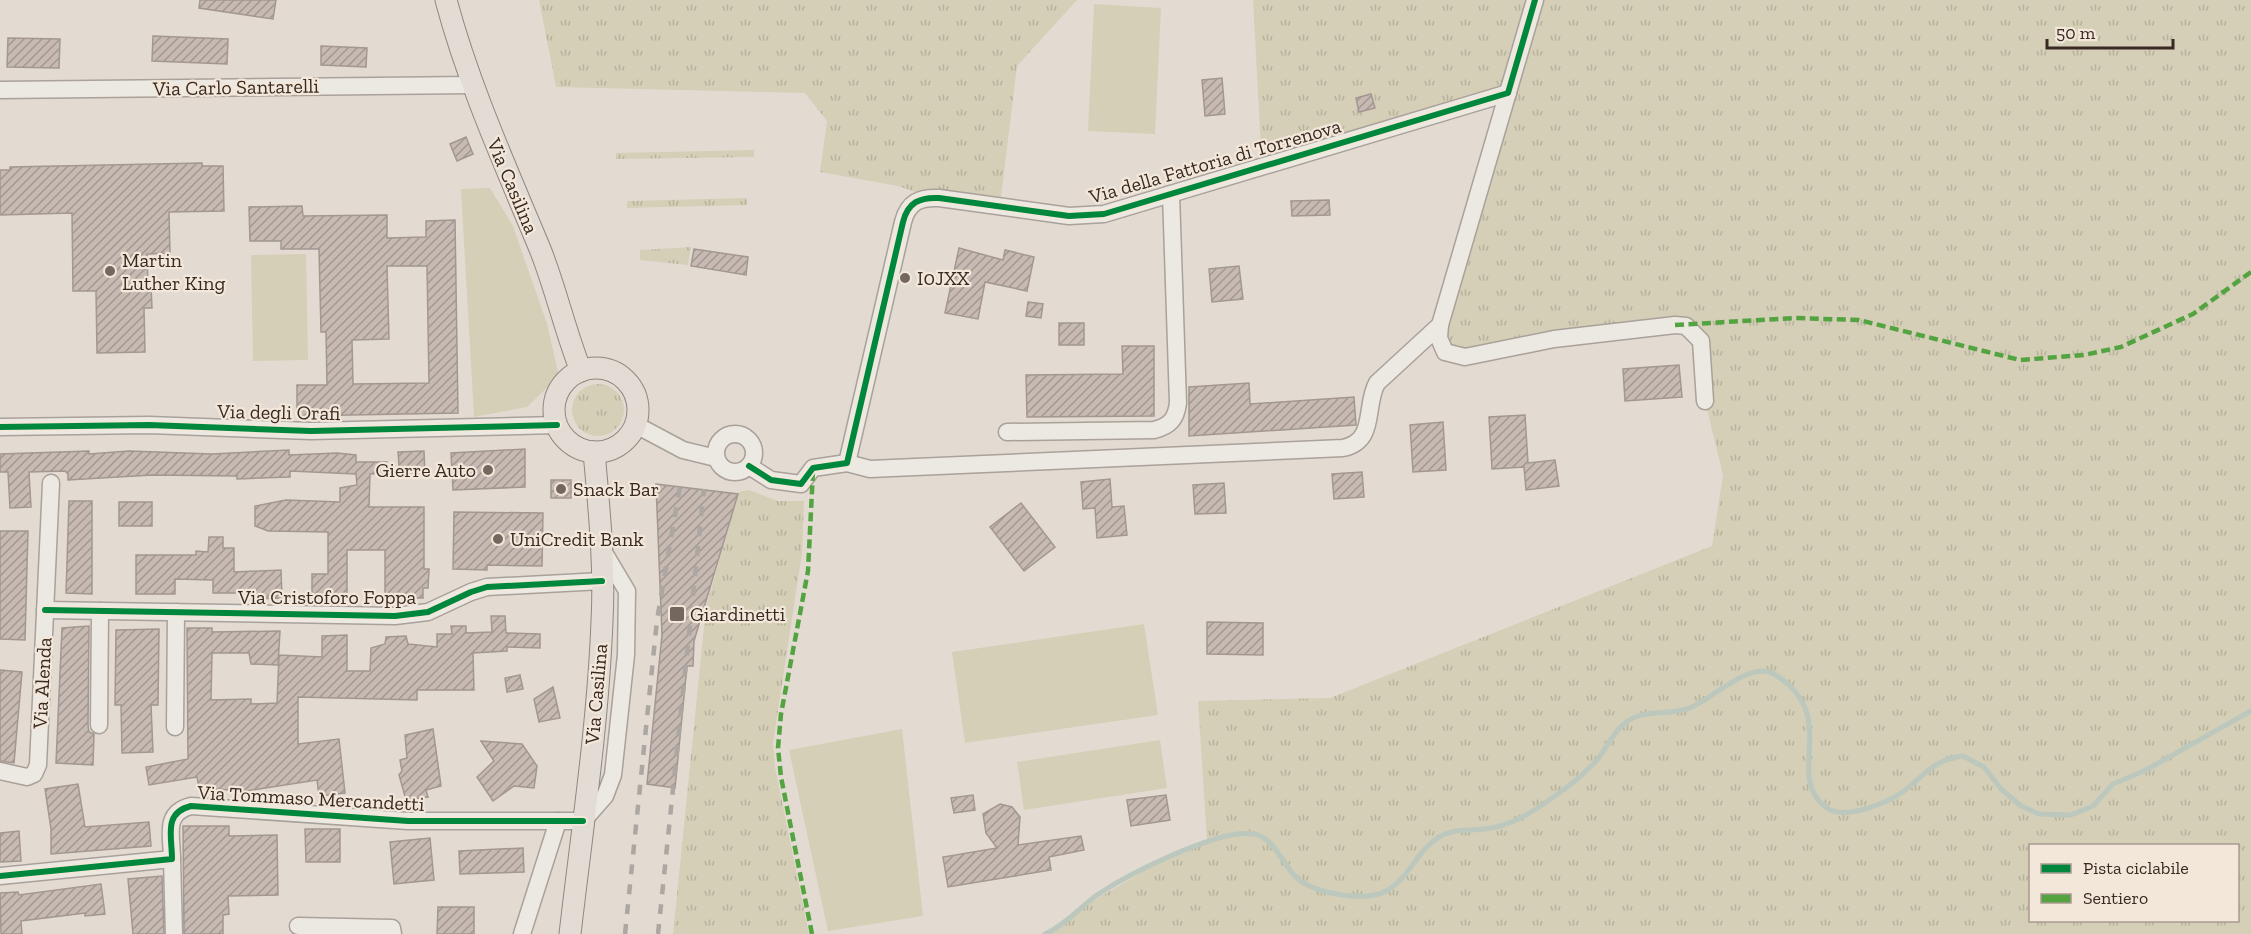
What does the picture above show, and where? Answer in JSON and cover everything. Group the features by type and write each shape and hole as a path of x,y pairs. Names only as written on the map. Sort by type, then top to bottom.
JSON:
{"main road":[{"name":"Via Casilina","path":"446,0 472,85 540,250 565,332 581,371"},
{"path":"603,369 615,373 628,383 638,406 636,425 618,446 594,452 571,444 557,425 554,412 558,392 566,381 581,371 603,369"},
{"name":"Via Casilina","path":"570,934 600,664 602,581 594,452"}],"street":[{"path":"1535,0 1440,325 1439,338 1445,352 1465,357 1584,334 1686,326 1701,341 1706,401"},
{"name":"Via Carlo Santarelli","path":"0,90 472,85"},
{"name":"Via della Fattoria di Torrenova","path":"848,463 903,222 906,211 914,202 939,198 1069,216 1104,214 1508,93"},
{"path":"1008,432 1154,430 1170,424 1175,418 1178,403 1171,194"},
{"path":"749,466 771,480 801,484 813,468 848,463 870,469 1349,447 1356,443 1367,430 1372,394 1383,376 1440,325"},
{"name":"Via degli Orafi","path":"0,427 148,426 310,431 557,425"},
{"path":"636,425 683,450 716,458 728,471 739,472 749,466 754,455 752,445 745,437 736,434 720,440 716,448 716,458"},
{"name":"Via Alenda","path":"0,771 27,777 37,770 51,483"},
{"path":"522,934 558,821 583,821 605,796 614,776 626,655 627,591 601,548"},
{"name":"Via Cristoforo Foppa","path":"45,610 417,615 436,610 471,592 487,587 602,581"},
{"path":"99,725 100,611"},
{"path":"175,727 176,612"},
{"name":"Via Tommaso Mercandetti","path":"172,859 172,819 179,809 191,806 408,821 558,821"},
{"path":"0,876 172,859 174,934"},
{"path":"298,926 383,927 392,928 393,934"}],"green space":[{"path":"539,0 1077,0 1017,66 1000,206 933,198 898,186 820,172 827,121 805,93 556,87"},
{"path":"1253,0 2251,0 2251,934 1044,934 1077,910 1151,867 1207,841 1198,701 1330,698 1712,546 1723,475 1705,401 1703,356 1686,326 1445,352 1445,308 1507,94 1262,167"},
{"path":"1094,4 1161,8 1155,134 1088,131"},
{"path":"754,150 754,157 616,159 616,153"},
{"path":"490,188 513,226 547,324 559,376 527,407 474,417 461,189"},
{"path":"747,198 747,205 627,208 627,201"},
{"path":"691,247 688,265 640,260 640,250"},
{"path":"306,254 308,360 253,361 251,255"},
{"path":"598,384 608,386 616,392 622,400 624,410 622,420 616,428 608,434 598,436 588,434 580,428 574,420 572,410 574,400 580,392 588,386"},
{"path":"749,490 778,501 804,501 802,553 773,743 775,767 809,934 673,934 706,607 739,492"},
{"path":"1144,624 1158,715 965,743 952,652"},
{"path":"902,729 923,916 828,931 789,750"},
{"path":"1160,740 1167,788 1024,810 1017,762"}],"building":[{"path":"200,0 276,0 273,19 199,8"},
{"path":"153,36 228,39 227,64 152,61"},
{"path":"8,38 60,39 59,68 7,67"},
{"path":"321,46 367,48 366,67 321,65"},
{"path":"1222,78 1225,114 1205,116 1202,80"},
{"path":"1371,94 1375,108 1359,112 1356,98"},
{"path":"466,137 473,154 457,161 450,144"},
{"name":"Martin Luther King","path":"202,163 202,166 223,166 224,211 169,212 170,253 147,254 148,287 151,287 152,308 144,308 145,352 97,353 96,291 73,291 72,213 0,215 0,170 10,170 10,167"},
{"path":"1329,200 1330,215 1292,216 1291,201"},
{"path":"302,206 303,216 387,215 387,238 426,237 426,221 455,220 458,413 297,416 297,385 327,385 326,332 321,332 319,249 281,249 281,241 250,241 249,207","holes":["387,266 427,266 429,383 353,384 352,340 389,339"]},
{"path":"959,248 1003,260 1005,250 1034,257 1027,291 985,282 978,319 945,313"},
{"path":"694,249 748,257 746,275 691,266"},
{"path":"1239,266 1243,299 1212,302 1209,269"},
{"path":"1028,302 1043,304 1041,318 1026,316"},
{"path":"1059,323 1084,323 1084,345 1059,345"},
{"path":"1122,346 1154,346 1154,416 1027,417 1026,375 1123,374"},
{"path":"1679,365 1682,397 1625,401 1623,369"},
{"path":"1249,383 1250,404 1354,397 1356,425 1189,436 1189,387"},
{"path":"1525,415 1528,463 1555,460 1559,486 1526,490 1524,467 1492,469 1489,417"},
{"path":"1443,422 1446,470 1413,472 1410,425"},
{"name":"Gierre Auto","path":"525,449 525,487 453,490 451,453"},
{"path":"289,450 289,455 337,453 356,455 356,462 387,462 387,473 370,474 369,507 424,507 424,569 429,569 428,588 423,588 423,598 385,598 385,550 347,550 347,598 312,598 312,574 328,574 328,532 268,531 255,526 255,506 286,500 340,502 340,488 357,485 356,474 290,471 290,477 237,479 237,476 152,475 68,480 68,474 65,471 29,472 31,507 10,508 8,472 0,472 0,454 89,451 89,454 129,451 212,454"},
{"path":"424,451 425,475 400,477 398,452"},
{"path":"1362,472 1364,497 1334,499 1332,474"},
{"path":"1110,479 1112,507 1124,506 1127,535 1097,538 1095,508 1083,509 1081,482"},
{"name":"Snack Bar","path":"551,480 571,480 571,498 551,498"},
{"path":"1224,483 1226,513 1195,514 1193,485"},
{"name":"Giardinetti","path":"656,484 738,494 694,641 693,666 687,666 675,788 647,784 662,635"},
{"path":"69,501 92,501 92,594 66,593"},
{"path":"119,502 152,502 152,526 119,526"},
{"path":"1021,503 1055,547 1024,571 990,527"},
{"name":"UniCredit Bank","path":"454,512 543,513 542,566 487,565 487,570 453,569"},
{"path":"0,531 28,531 25,640 0,639"},
{"path":"209,537 223,537 223,548 234,548 234,572 281,570 282,598 255,599 254,593 213,593 213,580 175,579 175,594 136,594 136,555 196,555 196,551 208,552"},
{"path":"491,616 505,616 506,633 540,634 540,648 507,647 507,651 473,653 474,690 417,690 417,700 298,697 298,744 339,739 345,793 319,796 317,780 246,791 199,788 197,777 149,785 146,767 188,759 187,628 212,628 212,632 280,631 278,665 251,664 249,653 212,653 211,700 251,699 251,704 277,703 279,655 322,657 322,636 347,635 347,671 370,671 371,648 385,644 386,637 406,636 408,644 437,647 437,634 452,634 451,626 466,626 466,633 492,632"},
{"path":"1207,622 1263,623 1263,655 1207,654"},
{"path":"89,626 88,725 89,732 94,734 93,765 56,763 62,628"},
{"path":"159,629 158,705 151,705 153,752 122,753 121,705 115,705 116,630"},
{"path":"0,670 22,672 14,763 0,761"},
{"path":"520,675 523,689 507,692 505,678"},
{"path":"553,687 560,718 539,722 534,699"},
{"path":"433,729 441,786 426,790 428,797 406,800 399,775 402,771 400,760 407,758 405,735"},
{"path":"481,741 522,744 537,766 534,788 514,786 493,801 477,777 494,761"},
{"path":"78,784 85,827 149,822 151,846 51,854 51,829 45,789"},
{"path":"973,795 975,810 954,813 951,798"},
{"path":"1166,795 1170,820 1131,826 1127,800"},
{"path":"1000,804 1012,807 1020,817 1018,845 1081,836 1084,850 1049,857 1051,870 948,887 943,857 997,848 986,833 983,814"},
{"path":"183,826 229,826 229,836 277,835 278,895 228,896 229,914 223,915 223,934 184,934"},
{"path":"305,829 340,829 340,862 306,862"},
{"path":"19,831 21,861 0,862 0,833"},
{"path":"430,838 434,880 394,884 390,842"},
{"path":"523,848 524,872 460,874 459,851"},
{"path":"162,876 164,934 133,934 128,879"},
{"path":"101,884 105,914 85,916 85,913 21,921 22,934 1,934 0,893 18,892 19,895"},
{"path":"438,907 474,907 474,934 437,934"}],"waterway":[{"path":"1045,934 1097,895 1129,876 1195,846 1237,834 1253,834 1267,840 1292,873 1305,884 1340,895 1366,896 1386,891 1401,879 1425,849 1439,837 1456,831 1485,829 1507,824 1528,814 1555,796 1590,768 1617,731 1633,718 1684,710 1700,703 1737,679 1756,672 1765,671 1778,677 1790,686 1802,702 1808,718 1810,782 1815,796 1827,808 1845,812 1867,808 1888,800 1904,791 1936,765 1963,756 1984,767 2001,789 2021,806 2039,814 2071,815 2093,806 2113,784 2146,770 2251,711"}],"railway":[{"path":"625,934 657,620 680,486"},
{"path":"658,934 704,489"}],"marked path":[{"path":"1675,325 1795,318 1859,320 2020,360 2084,355 2121,347 2193,314 2251,272"},
{"path":"812,934 781,777 778,748 781,714 808,571 813,471"}],"cycle path":[{"path":"749,466 771,480 801,484 813,468 847,463 903,222 908,210 916,202 939,198 1069,216 1104,214 1508,93 1535,0"},
{"path":"0,427 149,425 311,431 557,425"},
{"path":"45,610 395,616 428,612 487,587 602,581"},
{"path":"0,876 172,859 171,826 173,820 182,809 191,806 408,821 583,821"}],"place":[{"name":"Martin Luther King","path":"110,271"},
{"name":"I0JXX","path":"905,278"},
{"name":"Gierre Auto","path":"488,470"},
{"name":"Snack Bar","path":"561,489"},
{"name":"UniCredit Bank","path":"498,539"},
{"name":"Giardinetti","path":"677,614"}]}
